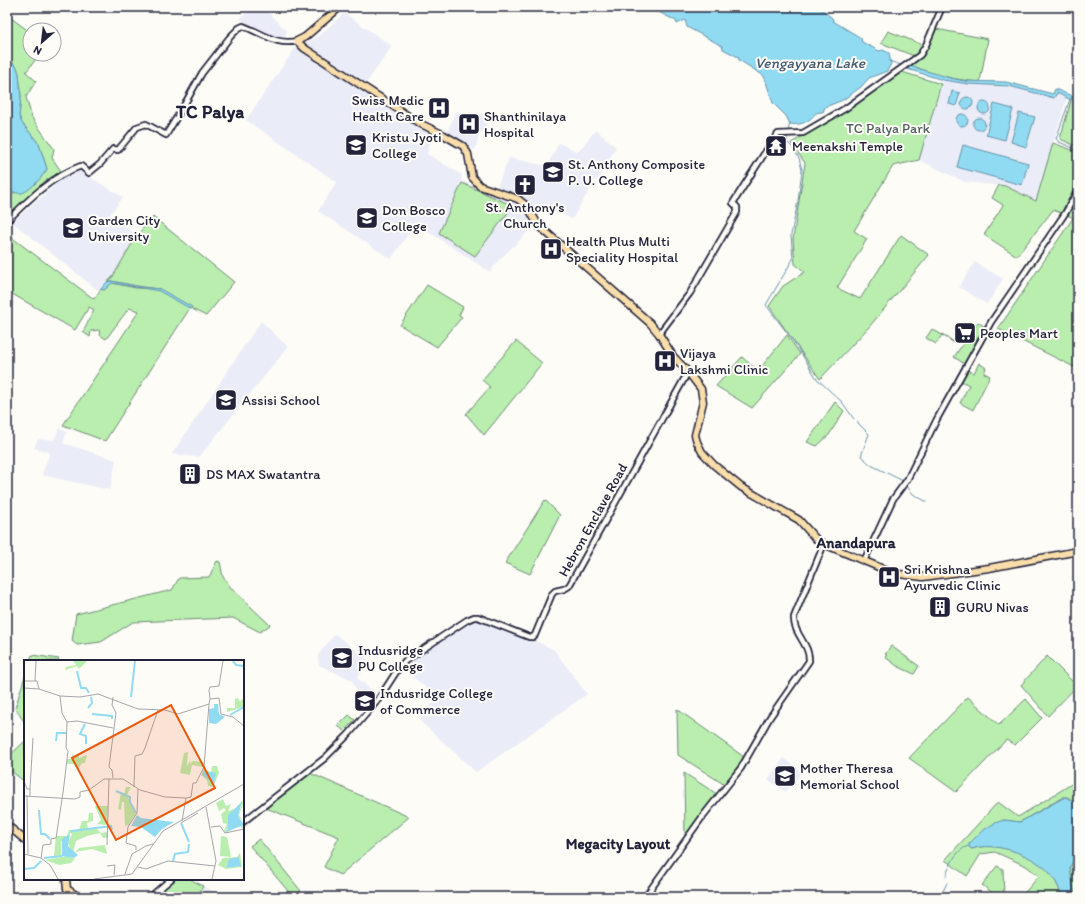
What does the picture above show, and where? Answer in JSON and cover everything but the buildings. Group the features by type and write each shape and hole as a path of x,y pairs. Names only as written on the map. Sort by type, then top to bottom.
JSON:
{"main road":[{"path":"340,7 305,37 297,41 304,48 419,123 463,146 468,154 472,177 480,186 518,199 528,207 538,224 642,316 658,334 673,356 699,385 702,393 702,407 695,433 696,442 702,452 713,464 747,490 799,520 816,539 824,544 899,574 923,577 1078,551"},
{"path":"7,825 24,839"},
{"path":"66,880 67,889 79,897"}],"street":[{"path":"658,334 690,293 737,212 737,207 734,203 778,134 803,133 846,108 920,55 942,7"},
{"path":"7,221 44,187 68,170 81,166 89,173 100,164 113,149 118,150 136,127 146,124 166,135 202,73 230,37 239,28 243,26 270,39 282,42 290,43 297,41"},
{"path":"864,561 894,499 907,480 937,419 988,327 1066,212 1078,190"},
{"name":"Hebron Enclave Road","path":"244,821 325,758 349,734 378,700 398,669 406,661 469,619 478,617 529,637 533,637 535,635 552,594 555,590 564,589 569,586 688,372"},
{"path":"645,897 703,816 741,768 770,717 809,661 808,651 795,630 794,617 824,544"},
{"path":"150,897 170,880"}],"shaded area":[{"path":"252,7 263,7 287,31 283,41 253,28 240,19"},
{"path":"344,13 392,46 365,85 303,44 319,36"},
{"name":"Kristu Jyoti College","path":"296,47 394,113 432,135 427,154 462,175 461,181 514,202 522,208 533,227 500,259 490,272 415,224 391,259 318,211 337,182 246,120"},
{"path":"943,80 968,84 1009,86 1054,98 1057,92 1067,97 1036,201 1005,186 965,182 919,160"},
{"name":"Shanthinilaya Hospital","path":"456,111 469,115 471,112 490,116 484,133 480,132 475,150 447,133"},
{"name":"St. Anthony Composite P. U. College","path":"596,130 616,147 598,180 596,179 572,219 540,205 537,211 521,196 497,187 509,158 547,166 559,143 578,152"},
{"name":"Garden City University","path":"78,170 123,197 109,216 137,235 112,278 99,291 12,222 62,179"},
{"path":"975,262 1003,279 987,304 959,287"},
{"name":"Assisi School","path":"261,321 288,347 199,457 172,454"},
{"path":"59,429 67,432 63,443 116,460 110,490 42,475 50,452 34,448 38,439 54,440"},
{"path":"475,618 536,641 554,650 587,694 476,772 420,721 437,697 401,667"},
{"name":"Indusridge PU College","path":"335,634 371,662 357,678 376,694 364,708 352,680 319,665 318,655"},
{"name":"Mother Theresa Memorial School","path":"784,758 802,772 785,792 768,779"},
{"path":"203,886 225,897 197,897"}],"green space":[{"path":"7,15 22,26 22,62 34,62 26,72 36,81 26,97 32,118 54,149 52,158 61,171 10,213 7,211 7,189 14,193 28,187 37,181 47,169 39,144 22,123 19,116 21,97 19,74 17,67 7,57"},
{"path":"936,29 988,39 980,82 962,80 928,72 911,65 924,56"},
{"path":"888,31 923,45 918,54 914,56 881,43"},
{"name":"TC Palya Park","path":"902,72 941,84 919,160 893,166 854,231 867,239 837,288 860,299 901,235 929,255 869,327 820,379 769,306 783,286 805,272 795,264 793,239 805,163 791,143 846,111"},
{"path":"1072,97 1078,99 1078,147 1060,139"},
{"path":"1053,143 1078,152 1078,181 1061,213 1053,210 1017,256 984,235 1003,205 992,198 999,185 1005,186 1036,201"},
{"path":"462,183 513,206 475,256 439,233"},
{"path":"1078,198 1078,369 998,329 1073,218 1068,215"},
{"path":"153,217 234,282 206,316 190,308 105,441 63,425 139,311 129,308 106,339 100,335 99,330 91,331 90,337 83,332 94,310 89,307 75,330 7,291 7,234 94,299 101,289 104,290 112,283 136,288 160,289 111,281 107,282 112,278 137,235"},
{"path":"427,285 463,307 459,315 462,317 437,347 400,325"},
{"path":"978,322 985,327 966,365 954,357"},
{"path":"932,329 942,335 936,344 926,338"},
{"path":"787,335 800,354 752,408 716,386 742,357 758,371"},
{"path":"516,341 542,363 484,435 466,414 490,387 482,380"},
{"path":"979,363 986,368 984,373 990,376 973,410 960,403 969,385 961,381 968,370 974,373"},
{"path":"835,402 844,411 829,435 817,446 807,442"},
{"path":"545,500 560,515 530,574 505,563"},
{"path":"217,561 220,562 223,577 230,587 270,625 260,632 233,618 133,622 101,642 77,645 72,641 76,614 172,590 179,578 209,577"},
{"path":"891,646 919,666 914,674 897,666 885,657 887,655 885,654"},
{"path":"32,655 59,659 58,660 30,660"},
{"path":"1047,656 1077,686 1048,716 1021,685"},
{"path":"24,679 24,722 15,708"},
{"path":"968,697 999,725 1026,699 1042,718 1015,745 1006,740 956,792 909,758"},
{"path":"677,709 744,757 725,785 678,755"},
{"path":"349,715 355,720 344,731 338,726"},
{"path":"24,742 24,781 7,768 7,758"},
{"path":"310,773 409,817 340,875 324,867 339,837 266,808"},
{"path":"684,773 717,794 685,838"},
{"path":"1078,780 1078,804 1068,797 1063,797 1020,822 1004,820 982,831 969,847 972,849 981,847 1001,848 1011,850 1031,858 1050,873 1056,882 1062,897 1021,897 1039,876 1026,866 995,852 981,854 967,876 945,860 998,802 1018,817"},
{"path":"259,839 301,891 293,897 250,846"},
{"path":"1078,844 1078,897 1075,897 1070,869"},
{"path":"997,866 1003,869 1004,897 998,897 982,885"},
{"path":"175,880 192,880 203,886 197,897 156,897"}],"water":[{"name":"Vengayyana Lake","path":"649,7 819,7 832,18 833,21 861,38 862,42 879,51 883,50 889,53 891,64 887,71 869,78 861,87 843,100 825,107 823,112 816,113 809,120 802,123 790,124 786,116 773,103 764,76 739,60 738,57 723,49 722,46 687,27 685,20 677,24 676,21"},
{"path":"7,57 17,67 19,74 21,97 19,116 22,123 39,144 47,169 32,186 22,193 16,193 7,189"},
{"path":"911,65 950,78 965,81 1006,82 1053,94 1055,89 1072,96 1071,100 1057,93 1054,98 1009,86 968,84 943,80 907,69"},
{"path":"952,91 960,93 956,106 949,104"},
{"path":"965,97 969,97 973,103 969,109 965,109 961,105 961,101"},
{"path":"982,102 986,102 990,108 986,114 982,114 978,110 978,106"},
{"path":"994,104 1013,109 1005,140 986,135"},
{"path":"1019,113 1035,117 1026,147 1011,142"},
{"path":"960,114 964,114 968,120 964,126 960,126 956,122 956,118"},
{"path":"977,118 981,118 985,124 981,130 977,130 973,126 973,122"},
{"path":"963,145 1028,163 1022,185 957,167"},
{"path":"111,281 160,289 192,307 191,309 159,291 112,283 104,290 101,289 107,282"},
{"path":"1065,797 1078,804 1078,844 1070,869 1075,897 1062,897 1056,882 1047,870 1040,864 1022,854 1001,848 981,847 972,849 969,847 969,844 982,831 995,823 1004,820 1020,822"}],"waterway":[{"path":"889,61 901,65"},
{"path":"1070,99 1056,139 1059,142 1078,150"},
{"path":"788,131 790,123"},
{"path":"787,136 787,142 799,158 802,170 798,201 791,235 793,259 766,305 794,342 817,379 842,402 854,419"},
{"path":"857,422 869,434 861,456 871,465 903,481"},
{"path":"907,486 913,494 927,502"},
{"path":"946,876 957,854 968,846"},
{"path":"940,897 947,883"}],"place":[{"name":"Swiss Medic Health Care","path":"439,108"},
{"name":"Shanthinilaya Hospital","path":"469,124"},
{"name":"Kristu Jyoti College","path":"356,145"},
{"name":"Meenakshi Temple","path":"776,146"},
{"name":"St. Anthony Composite P. U. College","path":"553,172"},
{"name":"St. Anthony's Church","path":"525,185"},
{"name":"Don Bosco College","path":"367,218"},
{"name":"Garden City University","path":"73,228"},
{"name":"Health Plus Multi Speciality Hospital","path":"551,249"},
{"name":"Peoples Mart","path":"965,333"},
{"name":"Vijaya Lakshmi Clinic","path":"665,361"},
{"name":"Assisi School","path":"226,400"},
{"name":"DS MAX Swatantra","path":"190,474"},
{"name":"Sri Krishna Ayurvedic Clinic","path":"889,577"},
{"name":"GURU Nivas","path":"940,607"},
{"name":"Indusridge PU College","path":"342,658"},
{"name":"Indusridge College of Commerce","path":"365,701"},
{"name":"Mother Theresa Memorial School","path":"785,776"}],"district":[{"name":"TC Palya","path":"210,112"},
{"name":"Anandapura","path":"856,543"},
{"name":"Megacity Layout","path":"618,844"}]}
